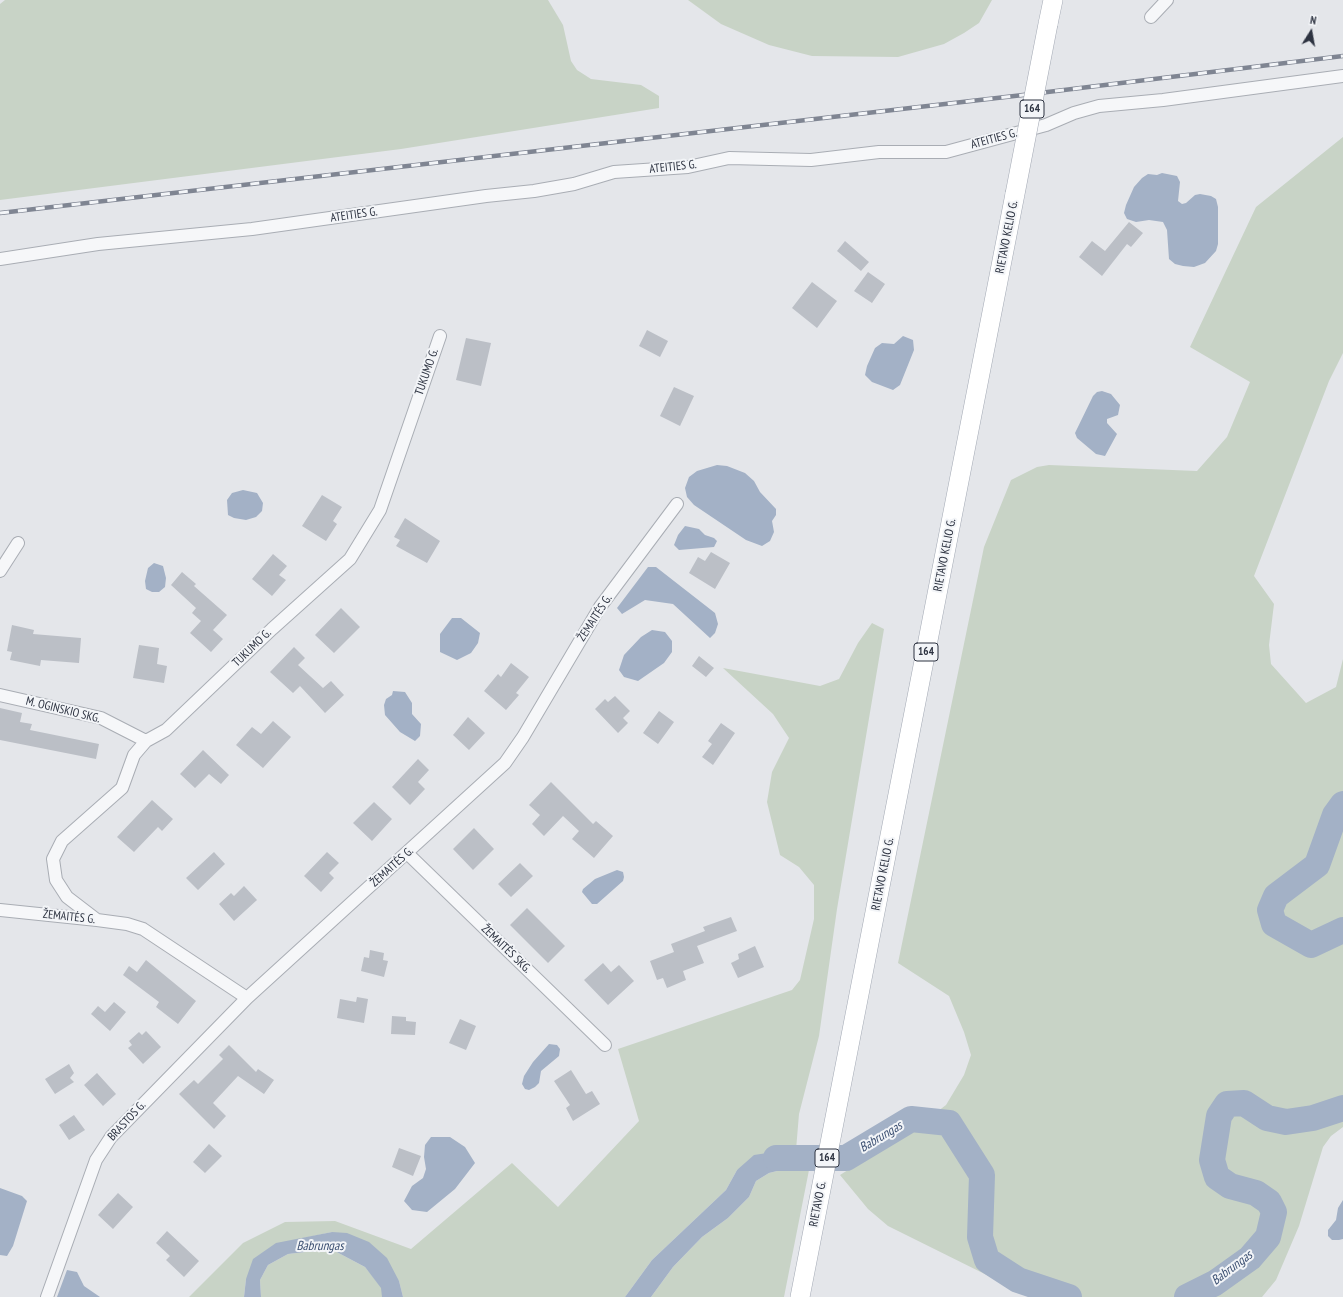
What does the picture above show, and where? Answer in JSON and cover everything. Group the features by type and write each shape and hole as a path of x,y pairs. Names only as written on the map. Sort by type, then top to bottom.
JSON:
{"main road":[{"name":"RIETAVO KELIO G.","path":"837,1111 1053,0"},
{"name":"RIETAVO G.","path":"800,1297 837,1111"}],"street":[{"path":"1151,17 1167,0"},
{"name":"ATEITIES G.","path":"0,259 98,244 252,229 486,196 534,192 574,184 614,172 688,167 729,158 811,160 879,152 946,152 1046,125 1074,113 1099,106 1163,100 1343,76"},
{"name":"TUKUMO G.","path":"97,920 67,897 56,880 52,859 62,841 122,788 134,755 146,741 166,730 272,629 350,559 380,510 440,336"},
{"name":"ŽEMAITĖS G.","path":"0,910 97,920 127,924 143,929 248,998 505,763 523,737 600,607 677,504"},
{"path":"0,571 18,543"},
{"name":"M. OGINSKIO SKG.","path":"0,695 100,718 146,741"},
{"name":"ŽEMAITĖS SKG.","path":"407,853 605,1045"},
{"name":"BRASTOS G.","path":"47,1297 96,1160 111,1137 248,998"}],"shaded area":[{"path":"5,0 548,0 563,25 571,61 577,70 591,79 641,85 659,96 659,108 401,149 0,200 0,4"},
{"path":"688,0 992,0 979,23 964,33 944,44 898,57 812,56 769,45 721,24"},
{"path":"1343,137 1343,353 1329,381 1254,576 1274,604 1269,645 1271,664 1306,703 1336,687 1343,659 1343,1127 1331,1136 1323,1147 1299,1226 1276,1280 1262,1297 1031,1297 888,1226 868,1209 840,1175 917,1127 946,1105 964,1075 971,1055 964,1032 949,996 898,963 984,547 1011,480 1037,467 1049,465 1197,471 1227,437 1250,382 1190,347 1256,207"},
{"path":"872,623 884,629 837,909 819,1036 799,1114 796,1150 787,1150 737,1170 726,1190 652,1260 625,1297 403,1297 399,1281 332,1232 304,1238 246,1279 244,1297 189,1297 243,1243 285,1222 335,1221 411,1249 512,1163 558,1207 639,1121 618,1049 792,990 800,980 814,919 814,885 799,867 780,855 767,802 772,772 789,738 773,714 723,668 820,686 839,679 858,643"},
{"path":"789,1168 809,1170 784,1297 651,1297 673,1267 702,1237 728,1218 749,1197 756,1181 769,1173"},
{"path":"331,1249 365,1267 382,1288 382,1297 261,1297 260,1280 268,1265 288,1254"}],"water":[{"path":"1162,173 1177,176 1180,182 1178,201 1182,204 1186,203 1195,195 1200,194 1211,196 1216,199 1218,207 1218,244 1216,251 1205,263 1194,267 1175,264 1169,259 1167,230 1163,222 1149,220 1136,222 1127,219 1124,213 1134,187 1142,178 1148,174 1157,175"},
{"path":"903,336 913,340 914,350 900,385 893,390 872,382 865,375 867,366 875,348 882,343 894,344"},
{"path":"1102,391 1111,394 1120,405 1118,415 1107,419 1107,423 1117,434 1105,456 1096,454 1077,438 1075,433 1093,396 1097,392"},
{"path":"717,465 727,466 745,473 754,481 760,492 776,509 776,515 772,521 774,532 770,541 762,546 746,540 694,505 687,497 685,488 689,477 697,471"},
{"path":"243,490 257,493 263,503 262,511 256,517 246,520 234,518 228,515 227,500 232,493"},
{"path":"685,526 699,529 705,535 714,538 717,541 714,547 679,550 674,545 678,535"},
{"path":"154,563 163,566 166,578 165,587 159,592 152,592 146,589 145,581 148,568"},
{"path":"648,567 656,567 715,613 718,624 715,633 710,638 673,604 645,600 622,614 617,608"},
{"path":"452,618 461,618 480,633 478,643 471,653 457,660 440,652 440,634"},
{"path":"652,630 665,632 672,641 672,652 664,663 638,681 624,677 619,670 624,655 641,637"},
{"path":"393,691 405,692 412,703 412,714 421,724 420,736 415,741 400,732 385,715 384,705 386,699 392,695"},
{"path":"617,870 623,872 623,881 597,904 592,904 582,892 583,889 595,879"},
{"path":"549,1044 557,1045 560,1049 559,1056 541,1071 539,1083 535,1087 529,1090 525,1089 522,1084 524,1076 533,1062"},
{"path":"431,1137 450,1137 465,1147 475,1163 455,1189 427,1212 412,1210 404,1201 412,1186 423,1178 426,1169 424,1157 425,1145"},
{"path":"787,1150 813,1150 809,1170 789,1168 769,1173 756,1181 749,1197 728,1218 702,1237 673,1267 651,1297 625,1297 652,1260 726,1190 737,1170 754,1155"},
{"path":"0,1188 22,1196 27,1201 13,1246 7,1256 0,1255"},
{"path":"1343,1200 1343,1239 1332,1240 1328,1236 1328,1230 1336,1220 1338,1208"},
{"path":"332,1232 347,1233 369,1242 387,1258 399,1281 403,1297 382,1297 381,1288 365,1267 331,1249 288,1254 268,1265 260,1280 261,1297 244,1297 246,1279 253,1259 276,1243"},
{"path":"67,1270 77,1272 84,1286 100,1297 57,1297"}],"building":[{"path":"1129,222 1143,233 1131,247 1127,244 1102,276 1079,257 1092,241 1105,251"},
{"path":"845,241 869,262 861,271 837,251"},
{"path":"868,272 885,284 872,303 854,291"},
{"path":"812,282 837,301 817,328 792,308"},
{"path":"647,330 668,341 660,357 639,346"},
{"path":"466,338 491,343 481,386 456,380"},
{"path":"674,387 694,396 680,426 660,416"},
{"path":"322,495 342,507 333,521 337,524 326,541 302,526"},
{"path":"405,518 440,541 427,563 396,546 400,540 394,537"},
{"path":"711,552 730,563 715,589 689,573 698,557 705,561"},
{"path":"273,554 287,566 279,575 286,580 272,596 252,579"},
{"path":"182,572 196,584 194,586 227,615 213,630 223,639 211,652 190,633 201,621 192,613 196,608 171,585"},
{"path":"341,608 360,627 334,653 315,635"},
{"path":"12,625 34,630 33,634 81,638 79,663 41,660 40,666 10,660 12,652 7,651"},
{"path":"139,645 159,648 157,664 167,666 164,683 133,678"},
{"path":"294,647 305,658 298,665 323,688 331,681 344,695 325,713 300,686 293,693 270,672"},
{"path":"699,656 714,668 706,677 692,666"},
{"path":"511,663 529,677 516,693 519,695 506,710 484,691 498,674 501,677"},
{"path":"615,696 630,711 623,718 628,723 618,733 595,709 605,699 608,702"},
{"path":"0,708 22,713 20,722 32,724 30,730 99,744 96,759 0,740"},
{"path":"659,711 674,722 658,744 643,733"},
{"path":"468,717 485,733 469,750 453,735"},
{"path":"273,721 291,737 263,768 236,745 252,727 261,734"},
{"path":"721,723 735,733 713,765 702,757 712,744 708,741"},
{"path":"203,750 229,775 221,784 209,774 195,788 180,774"},
{"path":"418,759 429,770 418,782 425,789 410,805 392,787"},
{"path":"551,782 593,824 596,821 613,836 594,858 572,839 579,831 563,816 544,836 532,824 540,815 529,805"},
{"path":"152,800 173,819 162,831 158,827 134,852 117,837"},
{"path":"374,802 392,819 372,841 353,823"},
{"path":"474,828 494,849 473,870 453,849"},
{"path":"214,852 225,864 198,890 186,878"},
{"path":"327,852 339,863 329,873 334,878 321,892 304,876"},
{"path":"520,863 533,876 511,897 498,884"},
{"path":"244,886 257,900 234,921 219,904 231,893 234,896"},
{"path":"527,908 565,946 548,963 510,925"},
{"path":"731,917 737,931 697,946 704,963 683,971 686,980 667,988 663,978 657,980 650,961 674,952 671,944 705,931 703,927"},
{"path":"755,946 764,967 738,978 731,963 739,959 738,954"},
{"path":"370,950 384,953 383,960 388,961 384,977 361,971 364,957 369,958"},
{"path":"146,960 196,1001 178,1024 156,1007 159,1002 123,975 129,966 137,972"},
{"path":"603,963 611,972 619,965 634,981 608,1005 584,980"},
{"path":"357,997 368,999 364,1023 337,1018 340,999 356,1002"},
{"path":"114,1002 126,1012 110,1031 91,1014 98,1006 105,1012"},
{"path":"392,1016 406,1017 406,1021 416,1022 415,1035 391,1034"},
{"path":"460,1019 476,1026 466,1050 449,1043"},
{"path":"146,1031 161,1047 143,1064 128,1048 132,1045 129,1041 139,1032 142,1035"},
{"path":"229,1045 256,1072 258,1069 274,1080 264,1094 238,1076 213,1103 226,1116 214,1129 179,1094 194,1080 198,1084 223,1059 219,1055"},
{"path":"69,1064 74,1073 70,1078 74,1082 55,1094 45,1079"},
{"path":"571,1070 586,1094 592,1091 600,1104 573,1121 566,1108 570,1105 554,1081"},
{"path":"97,1073 116,1094 103,1106 84,1085"},
{"path":"74,1115 85,1130 69,1140 59,1125"},
{"path":"209,1144 222,1156 205,1173 193,1162"},
{"path":"399,1148 421,1156 413,1176 392,1167"},
{"path":"118,1193 133,1207 113,1229 98,1215"},
{"path":"167,1231 199,1261 184,1277 166,1260 170,1256 156,1243"}],"waterway":[{"name":"Babrungas","path":"1343,804 1335,815 1317,865 1276,896 1270,910 1274,924 1311,945 1343,930"},
{"name":"Babrungas","path":"1187,1297 1215,1283 1250,1258 1268,1237 1274,1212 1269,1202 1256,1193 1230,1186 1217,1177 1212,1160 1219,1116 1227,1104 1244,1103 1267,1118 1286,1122 1313,1118 1343,1108"},
{"name":"Babrungas","path":"776,1158 846,1158 911,1119 949,1123 982,1175 980,1237 987,1260 1018,1280 1069,1297"}],"railway":[{"path":"0,213 1023,95 1343,56"}]}
